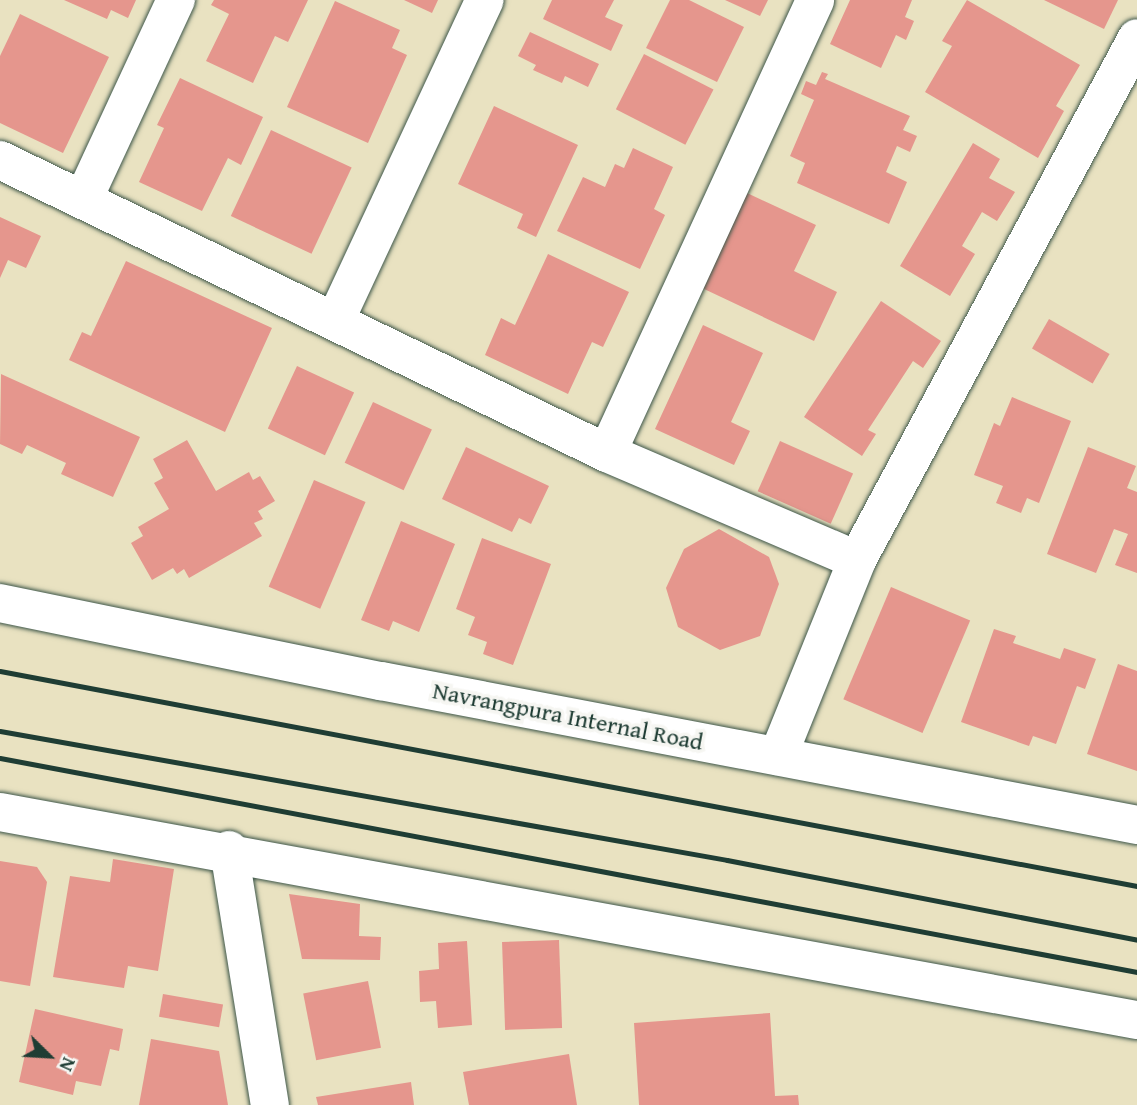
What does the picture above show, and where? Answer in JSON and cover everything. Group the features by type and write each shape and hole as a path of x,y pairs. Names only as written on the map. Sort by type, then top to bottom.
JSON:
{"street":[{"path":"83,200 176,0"},
{"path":"335,321 485,0"},
{"path":"607,453 815,0"},
{"path":"778,756 857,560 1137,38"},
{"path":"0,160 607,453 857,560"},
{"name":"Navrangpura Internal Road","path":"0,603 381,681 1137,825"},
{"path":"0,812 229,850 1137,1020"},
{"path":"229,850 270,1105"}],"building":[{"path":"64,0 136,0 128,18 111,10 107,19"},
{"path":"214,0 308,0 288,42 275,36 253,83 206,61 229,14 211,5"},
{"path":"404,0 438,0 432,13"},
{"path":"552,0 614,0 605,17 623,25 611,51 543,19"},
{"path":"670,0 689,0 744,27 717,82 646,48"},
{"path":"725,0 768,0 760,16"},
{"path":"850,0 912,0 905,17 914,21 906,40 896,35 881,68 830,44"},
{"path":"967,0 1080,65 1056,106 1064,111 1038,158 925,92 952,46 942,41"},
{"path":"1044,0 1118,0 1104,29"},
{"path":"335,1 400,30 392,48 407,55 368,143 287,107"},
{"path":"20,14 109,57 63,153 0,123 0,56"},
{"path":"530,32 599,64 588,87 565,76 562,83 533,70 536,65 518,56"},
{"path":"644,54 713,89 685,145 616,109"},
{"path":"822,72 828,74 825,79 910,116 903,130 917,136 910,152 897,146 886,172 907,182 889,224 797,183 805,163 790,156 814,100 801,94 806,81 816,85"},
{"path":"180,78 263,117 241,165 228,158 202,211 139,182 164,128 157,125"},
{"path":"494,106 578,145 536,237 517,228 523,214 458,184"},
{"path":"271,130 352,168 312,254 231,216"},
{"path":"973,143 1000,159 989,178 1015,192 997,221 982,212 962,246 975,254 950,296 900,266"},
{"path":"633,148 673,167 654,209 665,215 640,269 557,231 583,177 605,187 615,164 624,168"},
{"path":"747,193 816,225 794,271 837,292 814,341 702,288"},
{"path":"0,217 41,236 26,268 8,260 0,278"},
{"path":"548,254 629,292 603,347 592,342 568,394 485,355 501,318 515,325"},
{"path":"126,261 272,328 225,432 69,360 82,332 91,336"},
{"path":"881,301 941,341 923,368 913,361 868,430 876,434 862,456 804,417"},
{"path":"1049,319 1110,354 1093,383 1032,348"},
{"path":"703,325 763,353 731,422 750,431 734,465 655,429"},
{"path":"297,366 354,393 325,455 268,429"},
{"path":"1,374 140,437 113,497 61,474 66,463 27,445 22,454 0,444"},
{"path":"1012,397 1071,421 1039,503 1027,498 1021,513 996,503 1003,486 974,475 994,423 1000,426"},
{"path":"373,402 432,429 404,490 345,463"},
{"path":"187,440 216,491 249,472 253,480 260,476 275,501 258,511 263,519 254,523 262,536 189,578 184,569 177,574 173,568 152,580 131,543 143,536 138,527 169,509 154,483 163,478 153,459"},
{"path":"780,441 853,474 831,524 758,491"},
{"path":"466,447 549,486 531,524 519,518 512,532 442,499"},
{"path":"1088,447 1136,466 1127,488 1137,492 1137,573 1115,565 1128,534 1114,529 1096,573 1047,554"},
{"path":"314,480 366,502 320,609 269,587"},
{"path":"401,521 455,544 419,632 393,621 389,631 361,620"},
{"path":"719,529 769,557 779,584 760,636 720,650 678,627 666,588 684,549"},
{"path":"482,538 551,564 513,665 483,654 487,642 468,635 475,617 456,609"},
{"path":"891,587 970,621 922,733 843,699"},
{"path":"994,629 1016,636 1013,643 1060,659 1064,648 1096,659 1085,689 1077,686 1056,744 1033,736 1029,746 961,722"},
{"path":"1118,664 1137,671 1137,771 1087,754"},
{"path":"113,859 174,869 158,971 128,966 124,988 53,977 70,876 110,882"},
{"path":"0,861 37,867 47,882 30,986 0,981"},
{"path":"289,894 360,904 359,936 381,937 380,960 302,959"},
{"path":"559,940 562,1028 505,1030 502,942"},
{"path":"467,941 472,1025 438,1028 436,1001 420,1002 419,971 439,969 438,943"},
{"path":"368,981 381,1048 316,1060 303,994"},
{"path":"163,994 223,1005 219,1027 159,1017"},
{"path":"35,1009 123,1029 119,1051 110,1049 101,1086 76,1081 73,1095 19,1082"},
{"path":"770,1013 775,1096 798,1095 799,1105 639,1105 634,1023"},
{"path":"151,1039 219,1051 228,1105 139,1105"},
{"path":"569,1054 577,1105 469,1105 463,1072"},
{"path":"411,1082 414,1105 318,1105 316,1097"}],"railway":[{"path":"0,671 1137,886"},
{"path":"0,731 727,860 1137,940"},
{"path":"0,758 1137,972"}]}
